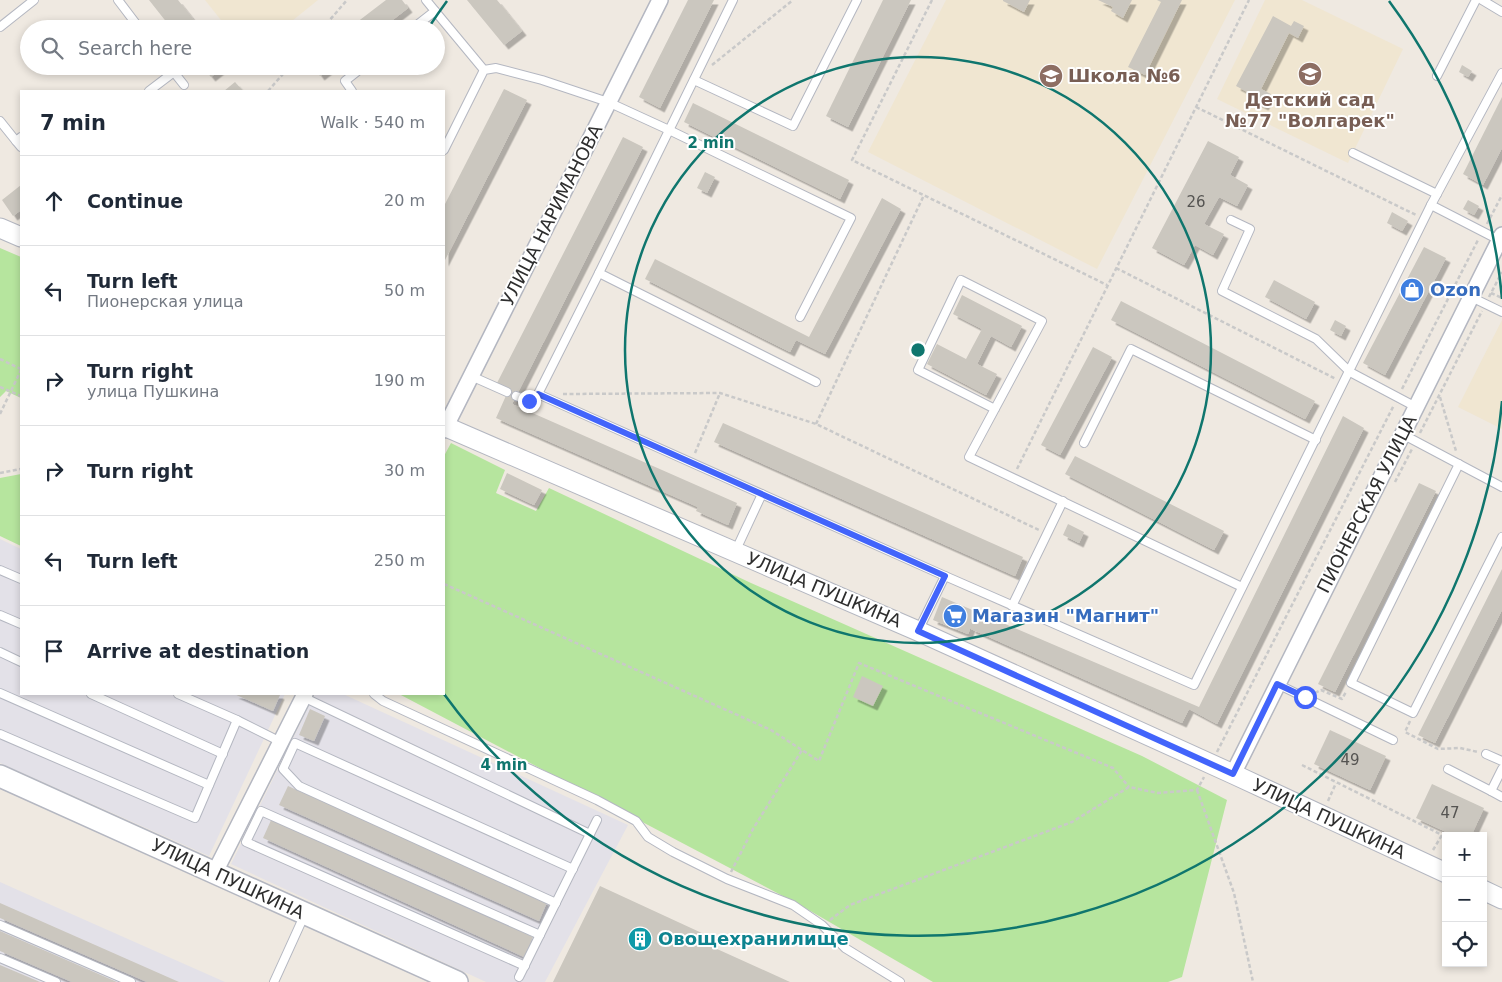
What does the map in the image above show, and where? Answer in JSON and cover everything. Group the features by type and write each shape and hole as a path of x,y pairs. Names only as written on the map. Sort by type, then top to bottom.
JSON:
{"main road":[{"name":"УЛИЦА ПУШКИНА","path":"0,776 457,982"}],"street":[{"name":"УЛИЦА НАРИМАНОВА","path":"445,426 660,0"},
{"path":"0,228 20,237"},
{"name":"ПИОНЕРСКАЯ УЛИЦА","path":"1233,774 1501,238"},
{"name":"УЛИЦА ПУШКИНА","path":"445,428 918,631 1442,871"},
{"path":"216,872 277,766 281,742 302,695"},
{"path":"1487,892 1502,899"}],"lane":[{"path":"0,27 34,0"},
{"path":"118,0 133,20"},
{"path":"426,0 442,20"},
{"path":"516,396 529,401 538,394 733,0"},
{"path":"694,80 793,126 857,0"},
{"path":"1437,76 1476,0"},
{"path":"1482,0 1502,12"},
{"path":"424,20 435,11"},
{"path":"445,23 484,70"},
{"path":"484,70 496,68 542,80 608,102 851,218 800,318"},
{"path":"445,148 484,70"},
{"path":"538,394 1012,606 1194,685 1431,205 1502,73"},
{"path":"151,90 165,75"},
{"path":"176,75 184,85"},
{"path":"351,90 345,81 353,75"},
{"path":"0,121 19,142"},
{"path":"1353,153 1437,194"},
{"path":"1431,205 1501,238"},
{"path":"1231,220 1250,230 1222,291 1316,339 1350,372 1416,406"},
{"path":"599,273 816,382"},
{"path":"995,409 918,370 961,280 1042,321 970,457 1242,587"},
{"path":"1471,297 1502,312"},
{"path":"1084,443 1132,349 1316,440"},
{"path":"471,376 507,392"},
{"path":"1402,434 1502,487"},
{"path":"1459,464 1351,683 1413,713 1502,537"},
{"path":"735,552 762,494"},
{"path":"1012,606 1063,501"},
{"path":"0,570 20,579"},
{"path":"918,631 945,576"},
{"path":"0,615 20,624"},
{"path":"0,652 20,662"},
{"path":"1277,684 1393,740"},
{"path":"0,693 209,785"},
{"path":"93,695 223,754"},
{"path":"180,695 281,742"},
{"path":"302,695 590,834"},
{"path":"375,695 383,701 597,800 636,821 648,837 673,852 728,879 793,905 822,925 845,948 900,982"},
{"path":"0,734 195,818 237,720"},
{"path":"556,903 299,786 277,766 295,743 573,869"},
{"path":"1486,754 1502,762"},
{"path":"1491,791 1502,769"},
{"path":"1448,770 1502,797"},
{"path":"524,966 246,842 261,811 540,935"},
{"path":"519,977 597,820"},
{"path":"274,982 305,914"},
{"path":"0,925 130,982"},
{"path":"0,958 56,982"}],"path":[{"path":"330,20 347,0"},
{"path":"694,80 793,0"},
{"path":"932,0 852,160 1108,285"},
{"path":"1012,477 1249,0"},
{"path":"269,90 282,75"},
{"path":"1196,107 1424,219"},
{"path":"816,424 924,195"},
{"path":"1116,268 1344,384"},
{"path":"1491,293 1502,298"},
{"path":"0,359 20,369"},
{"path":"0,414 20,371"},
{"path":"0,386 20,396"},
{"path":"691,462 720,393"},
{"path":"538,394 720,393 816,424 1040,530"},
{"path":"1439,395 1459,464"},
{"path":"0,473 20,469"},
{"path":"445,584 771,730 819,761 859,664 1113,768 1129,787"},
{"path":"1305,697 1321,690 1342,698 1351,683"},
{"path":"1413,713 1405,732 1438,749 1460,748 1486,754"},
{"path":"728,879 753,829 802,750"},
{"path":"1302,766 1442,835 1433,850"},
{"path":"1328,802 1337,783"},
{"path":"1197,790 1234,893 1253,982"}],"shaded area":[{"path":"205,0 318,0 293,20 221,20"},
{"name":"Школа №6","path":"946,0 1235,0 1097,269 868,152"},
{"name":"Детский сад №77 \"Волгарек\"","path":"1265,0 1302,0 1403,49 1348,163 1217,99"},
{"path":"1502,320 1502,429 1458,407"},
{"path":"0,539 20,549 20,695 285,695 209,856 0,763"},
{"path":"315,695 345,695 628,825 545,982 486,982 231,864"},
{"path":"0,882 58,908 225,982 0,982"}],"green space":[{"path":"0,248 20,257 20,398 6,391 0,397"},
{"path":"451,443 505,470 496,493 536,511 549,488 751,583 1142,756 1227,800 1182,977 1168,982 933,982 800,905 401,695 445,695 445,454"},
{"path":"20,474 20,546 0,536 0,478"}],"building":[{"path":"149,0 178,0 194,20 165,20"},
{"path":"386,0 402,0 408,8 393,20 360,20"},
{"path":"467,0 497,0 522,31 504,45"},
{"path":"688,0 714,0 660,108 639,97"},
{"path":"883,0 911,0 848,127 826,116"},
{"path":"1003,0 1030,0 1024,12"},
{"path":"1098,0 1132,0 1123,18 1111,11 1113,7"},
{"path":"1157,0 1182,0 1145,75 1128,67 1161,2"},
{"path":"1273,16 1291,26 1294,21 1304,26 1298,38 1289,33 1261,89 1271,94 1264,106 1252,100 1255,96 1236,86"},
{"path":"1462,65 1472,71 1468,77 1459,72"},
{"path":"235,82 242,90 225,90"},
{"path":"504,89 527,100 445,260 445,204"},
{"path":"1502,97 1502,148 1483,185 1463,174"},
{"path":"693,103 849,180 840,199 684,122"},
{"path":"623,137 643,147 512,404 737,503 728,525 696,511 698,507 496,418 509,389 497,383"},
{"path":"1208,141 1239,157 1230,175 1248,185 1237,206 1219,197 1204,224 1224,234 1213,255 1195,245 1184,265 1152,248"},
{"path":"705,172 715,177 707,193 697,188"},
{"path":"20,186 20,211 13,216 2,200"},
{"path":"882,198 901,209 825,354 796,340 790,352 645,279 655,259 809,337"},
{"path":"1468,200 1479,206 1474,215 1463,209"},
{"path":"1392,212 1408,221 1402,231 1387,223"},
{"path":"1424,247 1446,258 1385,375 1363,363"},
{"path":"1274,280 1315,302 1306,319 1265,297"},
{"path":"962,295 1022,326 1011,347 991,336 977,364 997,374 986,395 927,364 937,344 966,359 982,329 953,314"},
{"path":"1121,301 1315,401 1305,419 1111,320"},
{"path":"1335,320 1346,326 1341,336 1330,330"},
{"path":"1093,347 1112,357 1060,455 1041,445"},
{"path":"1343,416 1364,428 1217,724 1189,709 1182,723 971,629 973,622 968,634 933,620 942,597 1199,707"},
{"path":"723,423 1023,557 1015,576 714,442"},
{"path":"1075,456 1224,531 1214,550 1065,474"},
{"path":"507,473 542,490 534,505 500,489"},
{"path":"1419,483 1436,491 1335,692 1318,684"},
{"path":"1068,524 1084,532 1079,543 1063,535"},
{"path":"1502,569 1502,610 1435,743 1418,735"},
{"path":"862,676 883,686 873,706 853,697"},
{"path":"236,695 280,695 273,711"},
{"path":"310,709 325,716 314,741 299,735"},
{"path":"1330,730 1386,756 1370,790 1314,764"},
{"path":"1432,784 1484,808 1473,832 1446,832 1416,818"},
{"path":"288,786 547,902 539,921 279,805"},
{"path":"272,818 533,937 524,957 263,838"},
{"name":"Овощехранилище","path":"600,886 704,934 706,944 790,982 553,982"},
{"path":"0,903 179,982 147,982 0,918"},
{"path":"0,931 117,982 72,982 0,951"},
{"path":"0,965 40,982 0,982"}],"place":[{"name":"Детский сад №77 \"Волгарек\"","path":"1310,74"},
{"name":"Школа №6","path":"1051,76"},
{"name":"Ozon","path":"1412,290"},
{"name":"Магазин \"Магнит\"","path":"955,616"},
{"name":"Овощехранилище","path":"640,939"}],"route":[{"path":"529,401 538,394 945,576 918,631 1233,774 1277,684 1305,697"}]}
